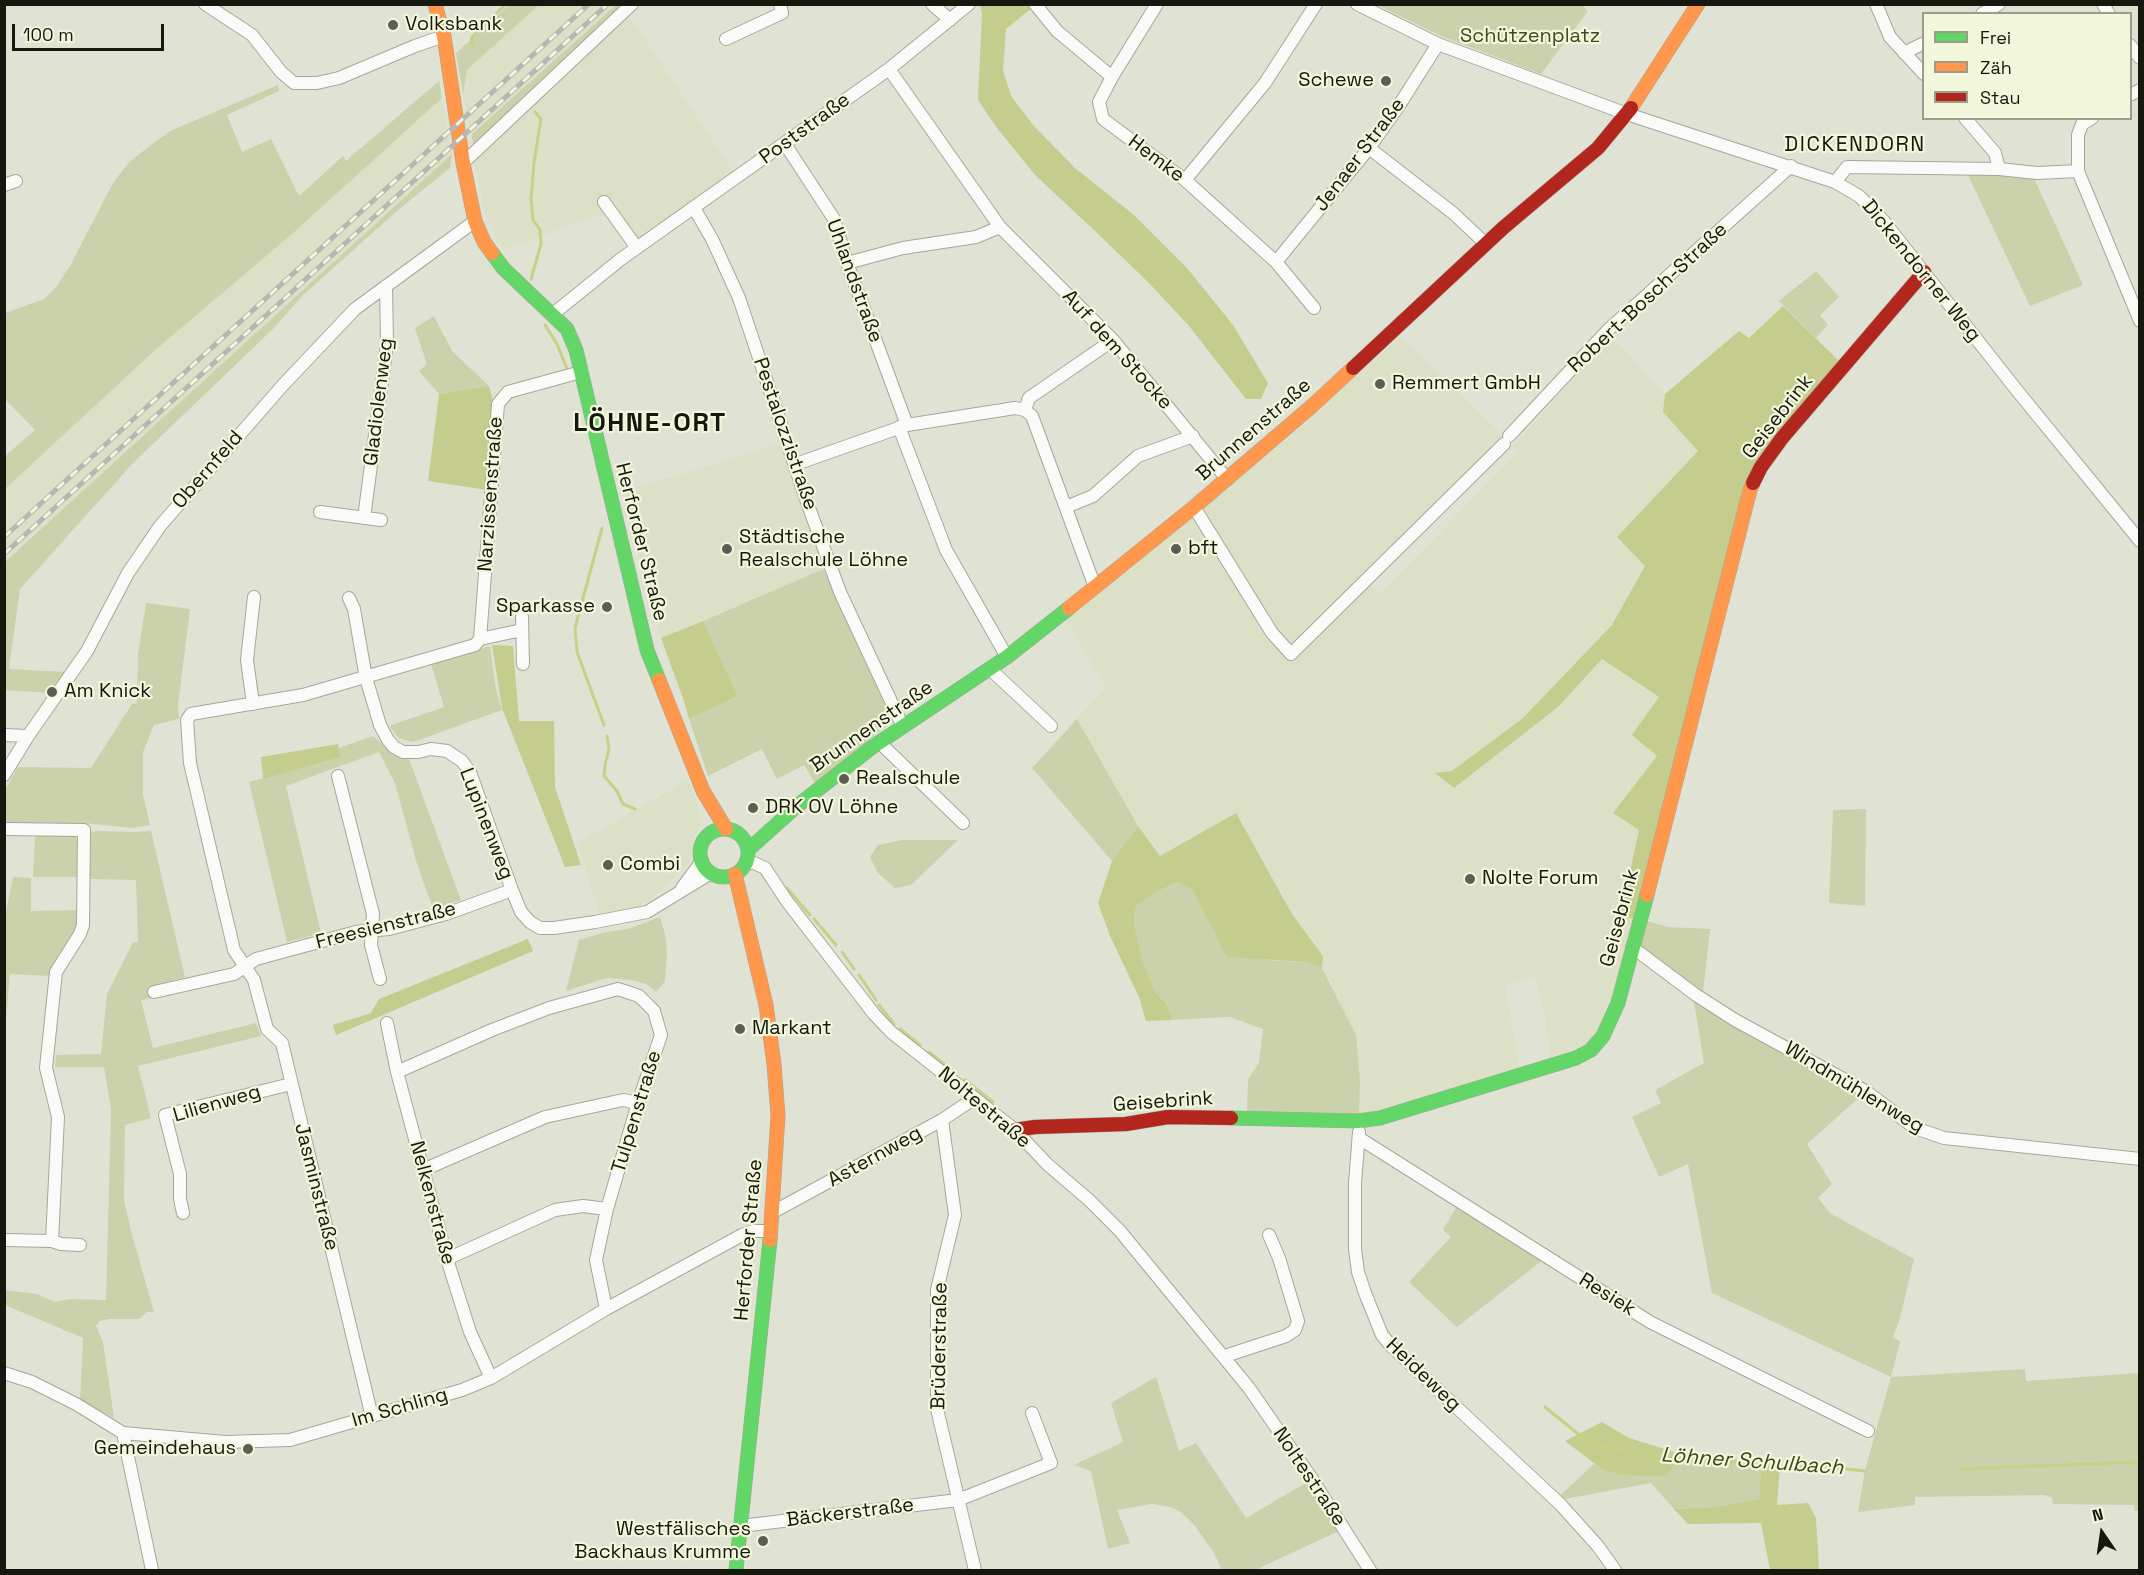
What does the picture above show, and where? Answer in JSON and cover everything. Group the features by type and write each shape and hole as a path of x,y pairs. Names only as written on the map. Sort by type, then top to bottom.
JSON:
{"street":[{"path":"205,4 252,35 281,72 294,83 339,78 405,49 444,36"},
{"path":"463,163 632,4"},
{"path":"726,39 782,13 780,4"},
{"path":"932,4 950,20"},
{"name":"Poststraße","path":"553,314 621,259 889,69 969,4"},
{"path":"1035,4 1057,32 1112,77"},
{"name":"Hemke","path":"1157,4 1099,102 1103,119 1185,180 1276,262 1314,308"},
{"path":"1185,180 1265,83 1316,4"},
{"name":"Dickendorner Weg","path":"1358,4 1438,44 1627,114 1791,166 1835,182 1860,196 1882,219 2139,541"},
{"name":"Brunnenstraße","path":"747,857 777,824 879,742 1007,657 1194,507 1312,406 1485,244 1598,148 1627,114 1698,4"},
{"path":"1876,4 1890,37 1922,73"},
{"path":"1986,12 2001,4"},
{"name":"Herforder Straße","path":"436,5 444,36 463,163 475,221 484,242 503,268 567,329 576,350 647,650 706,797 726,829"},
{"name":"Jenaer Straße","path":"1276,262 1369,148 1438,44"},
{"path":"1904,53 1922,44"},
{"name":"Auf dem Stocke","path":"889,69 1000,227 1113,340 1227,479"},
{"path":"1967,120 1995,153 1999,169"},
{"path":"2084,120 2078,135 2078,171 2139,321"},
{"name":"Uhlandstraße","path":"785,144 834,219 946,550 1007,657"},
{"path":"1369,148 1454,213 1485,244"},
{"name":"Robert-Bosch-Straße","path":"1194,507 1272,633 1291,654 1507,440 1608,330 1791,166"},
{"path":"1835,182 1847,167 1999,169 2037,173 2078,171"},
{"path":"604,202 638,248"},
{"name":"Pestalozzistraße","path":"694,208 712,239 739,298 840,592 903,726"},
{"name":"Obernfeld","path":"4,775 87,651 128,573 160,526 283,385 355,309 475,221"},
{"path":"847,263 903,248 976,237 1000,227"},
{"name":"Geisebrink","path":"1015,1130 1035,1127 1126,1125 1168,1117 1358,1121 1380,1118 1576,1058 1591,1050 1603,1036 1618,1003 1677,783 1750,490 1761,467 1782,438 1924,272"},
{"name":"Gladiolenweg","path":"364,518 387,344 386,286"},
{"path":"1025,410 1029,398 1113,340"},
{"name":"Narzissenstraße","path":"477,642 498,404 508,392 581,372"},
{"path":"796,464 903,426 1015,408 1025,410 1032,416 1095,587"},
{"path":"1066,507 1093,496 1138,456 1193,436"},
{"path":"320,512 381,520"},
{"path":"253,704 247,660 254,597"},
{"path":"349,598 354,609 366,678"},
{"path":"522,616 523,664"},
{"path":"477,642 522,630"},
{"name":"Jasminstraße","path":"372,1417 282,1042 267,1029 254,980 234,950 190,763 187,720 191,714 303,696 477,642"},
{"path":"990,669 1051,726"},
{"name":"Lupinenweg","path":"366,678 381,724 394,747 404,752 430,749 447,751 462,760 470,771 512,890"},
{"path":"4,735 28,736"},
{"path":"879,742 963,823"},
{"path":"338,776 373,914 371,945 380,979"},
{"name":"Herforder Straße","path":"706,797 710,834"},
{"name":"Brunnenstraße","path":"741,835 777,824"},
{"path":"4,829 84,830 83,925 80,934 56,972 46,1068 58,1117 52,1241"},
{"path":"679,891 723,874 747,857 741,835 726,829 710,834 702,843 700,855 702,861 723,874"},
{"name":"Noltestraße","path":"747,857 768,873 786,900 874,1014 891,1032 1015,1130 1047,1164 1089,1200 1120,1231 1249,1388 1312,1479 1370,1570"},
{"path":"512,890 521,912 530,922 540,928 595,922 647,912 665,903 679,891 702,861"},
{"name":"Herforder Straße","path":"723,874 745,916 766,1005 778,1116 773,1212 736,1570"},
{"name":"Freesienstraße","path":"245,966 256,959 372,929 389,929 446,914 512,890"},
{"name":"Windmühlenweg","path":"1632,947 1696,995 1735,1020 1867,1092 1915,1128 1944,1138 2139,1159"},
{"path":"154,992 234,974 245,966"},
{"name":"Tulpenstraße","path":"398,1072 549,1008 618,989 639,996 654,1011 661,1035 638,1103 607,1209 596,1260 606,1310"},
{"name":"Nelkenstraße","path":"387,1023 447,1259 470,1332 491,1378"},
{"name":"Lilienweg","path":"183,1213 180,1198 180,1174 165,1115 291,1084"},
{"name":"Asternweg","path":"773,1212 942,1120 975,1098"},
{"path":"423,1170 544,1117 623,1100 638,1103"},
{"name":"Brüderstraße","path":"942,1120 955,1215 937,1290 935,1383 937,1409 975,1570"},
{"name":"Heideweg","path":"1358,1121 1359,1138 1354,1183 1355,1249 1358,1272 1382,1335 1560,1504 1597,1545 1615,1570"},
{"name":"Resiek","path":"1359,1138 1650,1322 1868,1431"},
{"path":"447,1259 555,1210 583,1206 607,1209"},
{"name":"Im Schling","path":"4,1373 32,1382 76,1404 123,1433 225,1442 290,1440 462,1390 491,1378 606,1310 742,1235 753,1231 771,1231"},
{"path":"1225,1356 1286,1336 1295,1330 1298,1321 1280,1258 1269,1235"},
{"path":"4,1240 52,1241 80,1245"},
{"name":"Bäckerstraße","path":"741,1526 958,1500 1051,1462 1032,1413"},
{"path":"123,1433 152,1570"}],"shaded area":[{"path":"539,5 616,5 471,135 463,94 467,71"},
{"path":"628,14 734,173 636,242 613,210 502,250 485,214 473,157"},
{"path":"442,98 452,154 5,562 5,489 153,352 292,234"},
{"path":"1401,336 1504,436 1363,578 1379,595 1518,452 1513,446 1612,336 1665,394 1663,412 1698,451 1617,537 1645,566 1612,625 1523,718 1452,772 1436,773 1454,788 1558,707 1602,659 1659,698 1658,755 1613,813 1639,830 1620,917 1640,919 1601,1035 1573,1050 1551,1058 1545,1017 1535,976 1505,986 1520,1069 1359,1116 1360,1081 1332,984 1322,968 1323,956 1292,914 1236,813 1160,856 1138,826 1077,719 1106,688 1065,617 1288,439"},
{"name":"Städtische Realschule Löhne","path":"783,443 823,569 661,638 644,580 625,491"},
{"path":"688,780 697,801 701,823 693,839 690,862 655,896 637,907 600,914 577,843"}],"green space":[{"path":"509,5 539,5 467,70 463,94 456,53"},
{"path":"616,5 626,5 474,146 471,135"},
{"path":"980,5 1031,5 1033,7 1006,29 1003,71 1011,96 1033,125 1075,168 1134,215 1187,268 1233,325 1268,383 1261,399 1246,399 1189,326 1149,283 1035,175 997,128 978,100 982,13"},
{"name":"Schützenplatz","path":"1377,5 1582,5 1588,11 1541,74 1441,36"},
{"path":"439,81 442,98 292,234 153,352 5,489 5,456 35,430 5,399 5,313 44,299 56,287 70,266 113,183 130,161 170,131 278,85 279,91 227,115 242,152 271,139 299,196 343,156 346,161"},
{"path":"452,154 450,168 398,210 302,296 275,327 133,463 20,589 9,669 66,672 50,693 5,690 5,562"},
{"path":"1967,173 2033,176 2083,285 2030,306"},
{"path":"1816,271 1839,297 1820,315 1828,325 1816,338 1779,301"},
{"path":"1783,306 1842,364 1755,467 1640,919 1620,917 1639,830 1613,813 1657,756 1632,735 1659,697 1602,659 1558,707 1454,788 1435,773 1452,771 1523,718 1612,625 1645,566 1617,537 1698,451 1663,412 1665,394 1739,331 1749,338"},
{"path":"434,316 452,351 489,386 439,394 419,371 427,364 415,328"},
{"path":"489,386 493,401 487,490 428,481 439,394"},
{"path":"823,569 891,719 888,725 815,783 804,765 777,779 762,749 708,776 689,719 738,696 703,621"},
{"path":"146,603 190,609 178,704 179,719 154,725 143,752 143,794 150,825 132,828 84,823 5,823 5,790 18,767 91,768 132,704 137,703 138,654"},
{"path":"703,621 738,696 689,719 661,638"},
{"path":"492,645 513,646 519,721 554,721 555,787 581,865 565,867 502,708"},
{"path":"490,646 496,690 502,710 413,742 399,738 389,726 444,707 431,664"},
{"path":"1077,719 1138,826 1112,861 1032,768"},
{"path":"373,736 394,755 409,759 461,900 433,909 417,864 395,783 379,752 286,786 321,933 287,942 249,782 339,757 339,748"},
{"path":"338,744 340,757 263,779 261,757"},
{"path":"1866,809 1865,906 1829,903 1833,810"},
{"path":"1236,813 1292,914 1323,956 1322,968 1307,962 1227,957 1192,889 1179,882 1156,892 1135,907 1134,924 1143,961 1155,992 1167,1004 1172,1020 1146,1021 1139,997 1110,936 1098,903 1112,861 1138,826 1160,856"},
{"path":"151,831 185,977 150,987 152,998 141,1000 153,1048 256,1023 261,1036 138,1066 151,1118 125,1125 124,1200 154,1312 147,1312 139,1319 100,1321 96,1326 103,1342 114,1418 80,1400 83,1338 5,1305 4,1290 37,1294 55,1302 71,1299 106,1300 111,1109 104,1067 55,1067 56,1055 101,1054 107,994 133,942 138,942 136,880 90,879 91,832"},
{"path":"35,836 74,836 78,840 79,847 79,877 33,877"},
{"path":"902,840 958,840 911,885 895,888 878,873 870,857 878,845"},
{"path":"13,877 31,878 31,911 80,910 79,931 51,976 10,974 5,1032 6,912"},
{"path":"1180,882 1192,889 1222,947 1266,960 1307,962 1322,968 1356,1035 1360,1081 1359,1116 1247,1113 1248,1079 1259,1063 1263,1029 1230,1017 1172,1020 1167,1004 1155,992 1143,961 1134,924 1135,907 1156,892"},
{"path":"660,917 667,953 665,981 656,992 646,984 607,978 566,991 579,940 606,932 628,929"},
{"path":"1640,919 1668,927 1710,929 1702,1002 1863,1094 1807,1144 1832,1184 1818,1198 1831,1214 1914,1259 1900,1318 1893,1337 1900,1342 1891,1377 1712,1293 1688,1164 1659,1177 1632,1117 1661,1103 1655,1090 1704,1063 1692,989 1632,949"},
{"path":"528,939 533,951 336,1035 333,1025 371,1013 379,999"},
{"path":"1457,1206 1544,1259 1457,1327 1409,1282 1451,1237 1443,1230"},
{"path":"2025,1369 2026,1381 2139,1373 2139,1511 2135,1511 2134,1505 2053,1504 2052,1498 2045,1495 1915,1497 1915,1505 1858,1512 1865,1470 1891,1377"},
{"path":"1156,1377 1179,1451 1196,1443 1246,1518 1309,1481 1341,1530 1255,1570 1222,1570 1213,1551 1194,1525 1181,1512 1171,1507 1152,1504 1117,1510 1130,1543 1108,1549 1091,1471 1074,1465 1123,1442 1111,1403"},
{"path":"1602,1422 1629,1438 1681,1454 1667,1476 1623,1475 1603,1470 1565,1441"},
{"path":"1681,1454 1761,1464 1759,1499 1713,1507 1674,1509 1651,1483 1554,1501 1594,1464 1603,1470 1667,1476"},
{"path":"1761,1464 1780,1465 1777,1505 1808,1503 1816,1518 1819,1570 1770,1570 1761,1523 1688,1524 1674,1509 1713,1507 1759,1499"}],"waterway":[{"name":"Löhner Schulbach","path":"473,47 472,37 506,4"},
{"name":"Löhner Schulbach","path":"531,279 541,244 540,230 533,220 531,199 541,119 535,112"},
{"path":"545,325 557,344 567,369"},
{"path":"602,528 575,628 577,652 604,725"},
{"name":"Löhner Schulbach","path":"607,736 609,749 604,776 617,791 623,804 635,809"},
{"path":"787,888 810,915"},
{"path":"814,919 819,925"},
{"path":"821,927 836,945"},
{"path":"842,952 854,969"},
{"path":"859,975 876,1000"},
{"path":"879,1005 894,1024"},
{"path":"900,1029 920,1045"},
{"path":"929,1052 955,1073"},
{"path":"965,1080 993,1102"},
{"name":"Löhner Schulbach","path":"1545,1407 1592,1445 1692,1462 1736,1462 1754,1466 1810,1465 1865,1471"},
{"path":"1961,1469 2140,1462"}],"railway":[{"path":"4,537 589,4"},
{"path":"4,554 608,4"}],"traffic: fast":[{"path":"492,253 503,268 567,329 576,350 647,650 659,680"},
{"path":"748,850 797,806 871,748 1007,657 1069,608"},
{"path":"724,829 741,836 748,853 741,870 724,877 707,870 700,853 707,836 724,829"},
{"path":"1231,1118 1358,1121 1380,1118 1576,1058 1591,1050 1603,1036 1618,1003 1647,895"},
{"path":"736,1570 770,1240"}],"traffic: slow":[{"path":"435,4 444,36 463,163 475,221 484,242 492,253"},
{"path":"1631,108 1698,4"},
{"path":"1069,608 1194,507 1353,368"},
{"path":"1647,895 1753,483"},
{"path":"659,680 703,791 726,829"},
{"path":"735,874 766,1005 774,1064 778,1116 770,1240"}],"traffic: jam":[{"path":"1353,368 1503,228 1598,148 1631,108"},
{"path":"1753,483 1761,467 1782,438 1924,272"},
{"path":"1015,1130 1035,1127 1126,1124 1168,1117 1231,1118"}],"place":[{"name":"Volksbank","path":"393,25"},
{"name":"Schewe","path":"1386,81"},
{"name":"Remmert GmbH","path":"1380,384"},
{"name":"Städtische Realschule Löhne","path":"727,549"},
{"name":"bft","path":"1176,549"},
{"name":"Sparkasse","path":"607,607"},
{"name":"Am Knick","path":"52,692"},
{"name":"Realschule","path":"844,779"},
{"name":"DRK OV Löhne","path":"753,808"},
{"name":"Combi","path":"608,865"},
{"name":"Nolte Forum","path":"1470,879"},
{"name":"Markant","path":"740,1029"},
{"name":"Gemeindehaus","path":"248,1449"},
{"name":"Westfälisches Backhaus Krumme","path":"763,1541"}],"district":[{"name":"DICKENDORN","path":"1855,145"},
{"name":"LÖHNE-ORT","path":"650,424"}]}
